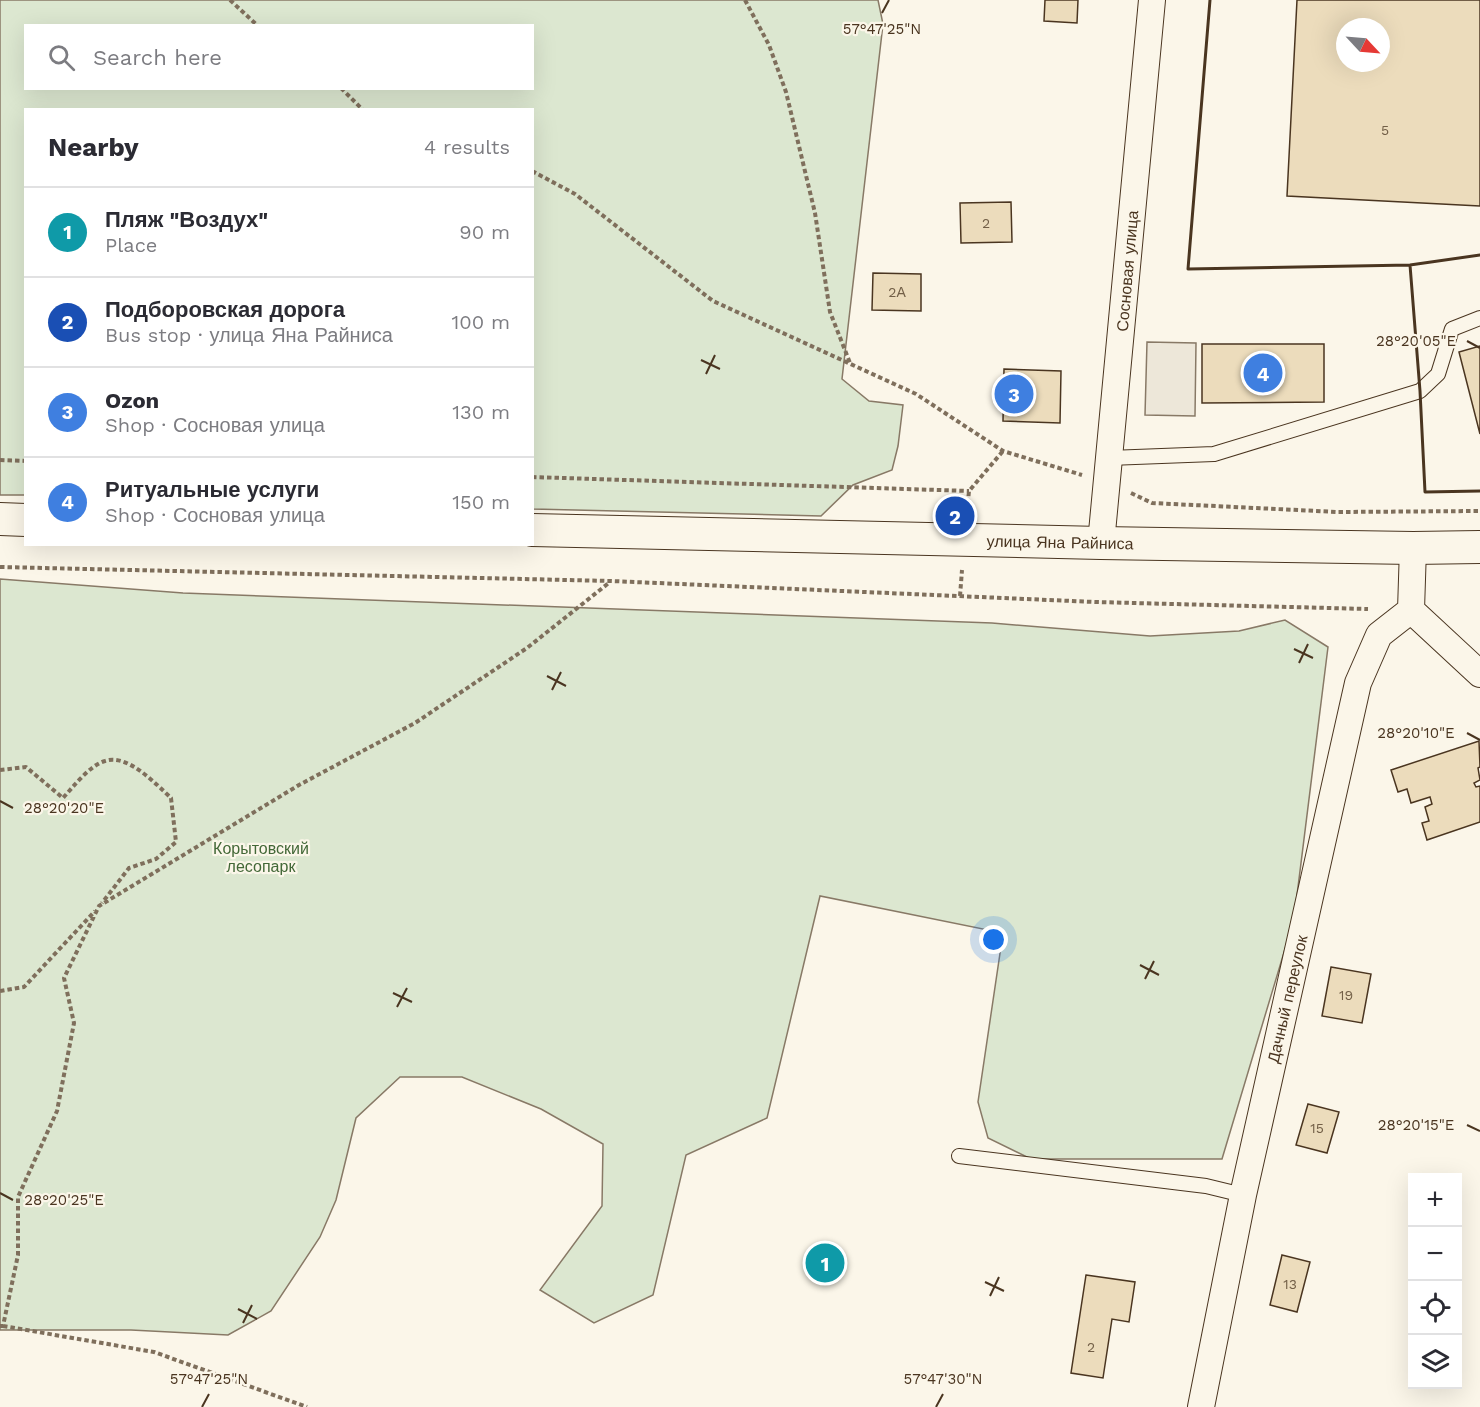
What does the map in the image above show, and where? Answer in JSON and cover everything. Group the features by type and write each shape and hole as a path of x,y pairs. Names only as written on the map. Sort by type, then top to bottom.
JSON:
{"street":[{"name":"Сосновая улица","path":"1101,543 1152,0"},
{"path":"0,519 24,520"},
{"name":"улица Яна Райниса","path":"534,531 1101,543 1480,547"},
{"path":"1413,548 1411,610 1480,674"},
{"name":"Дачный переулок","path":"1201,1407 1243,1195 1359,683 1379,635 1411,610"}],"lane":[{"path":"1108,470 1214,454 1420,391 1438,374 1452,329 1480,318"},
{"path":"959,1156 1206,1186 1243,1195"}],"path":[{"path":"230,0 256,24"},
{"path":"745,0 769,45 786,92 815,213 830,312 850,363"},
{"path":"343,90 361,108"},
{"path":"534,172 575,194 713,301 916,394 1003,451 1108,470 1152,503 1338,512 1480,511"},
{"path":"534,477 969,491 1003,451"},
{"path":"0,460 24,461"},
{"path":"0,567 611,581 1095,602 1411,610"},
{"path":"307,1407 154,1352 1,1326 18,1255 18,1197 57,1110 74,1023 64,978 99,906 299,785 416,723 527,648 611,581"},
{"path":"0,770 26,767 63,798 83,776 105,760 125,761 171,798 176,842 156,859 129,868 99,906 24,987 0,991"}],"green space":[{"path":"0,0 878,0 883,24 842,379 869,401 903,405 898,446 892,470 853,485 821,516 534,509 534,108 24,108 24,495 0,495"},
{"name":"Корытовский лесопарк","path":"0,579 183,593 992,623 1150,636 1239,631 1285,620 1328,647 1294,919 1222,1159 1031,1159 988,1138 978,1102 1003,933 820,896 767,1118 686,1155 653,1295 594,1323 540,1290 602,1206 603,1144 541,1109 462,1077 400,1077 356,1118 336,1200 320,1237 271,1311 228,1335 131,1330 0,1330"}],"shaded area":[{"path":"1147,342 1196,343 1195,416 1145,415"}],"building":[{"path":"1045,0 1078,0 1077,23 1044,21"},
{"path":"1297,0 1480,0 1480,206 1287,196"},
{"path":"1011,202 1012,242 961,243 960,203"},
{"path":"873,273 921,274 921,311 872,310"},
{"path":"1202,344 1324,344 1324,402 1202,403"},
{"path":"1480,346 1480,434 1459,352"},
{"path":"1004,369 1061,371 1060,423 1003,421"},
{"path":"1479,741 1480,780 1474,783 1476,787 1480,786 1480,822 1427,840 1422,823 1429,821 1425,807 1432,804 1430,797 1411,803 1407,789 1398,792 1391,770"},
{"path":"1331,967 1371,974 1362,1023 1322,1016"},
{"path":"1308,1104 1339,1112 1327,1153 1296,1145"},
{"path":"1282,1255 1310,1262 1297,1312 1270,1305"},
{"path":"1086,1275 1135,1282 1129,1322 1112,1319 1103,1378 1071,1373"}],"wall":[{"path":"1210,0 1188,269 1410,265 1480,255"},
{"path":"1410,265 1425,492 1480,491"}],"place":[{"name":"Ритуальные услуги","path":"1263,373"},
{"name":"Ozon","path":"1014,394"},
{"name":"Подборовская дорога","path":"955,516"},
{"name":"Пляж \"Воздух\"","path":"825,1263"}]}
